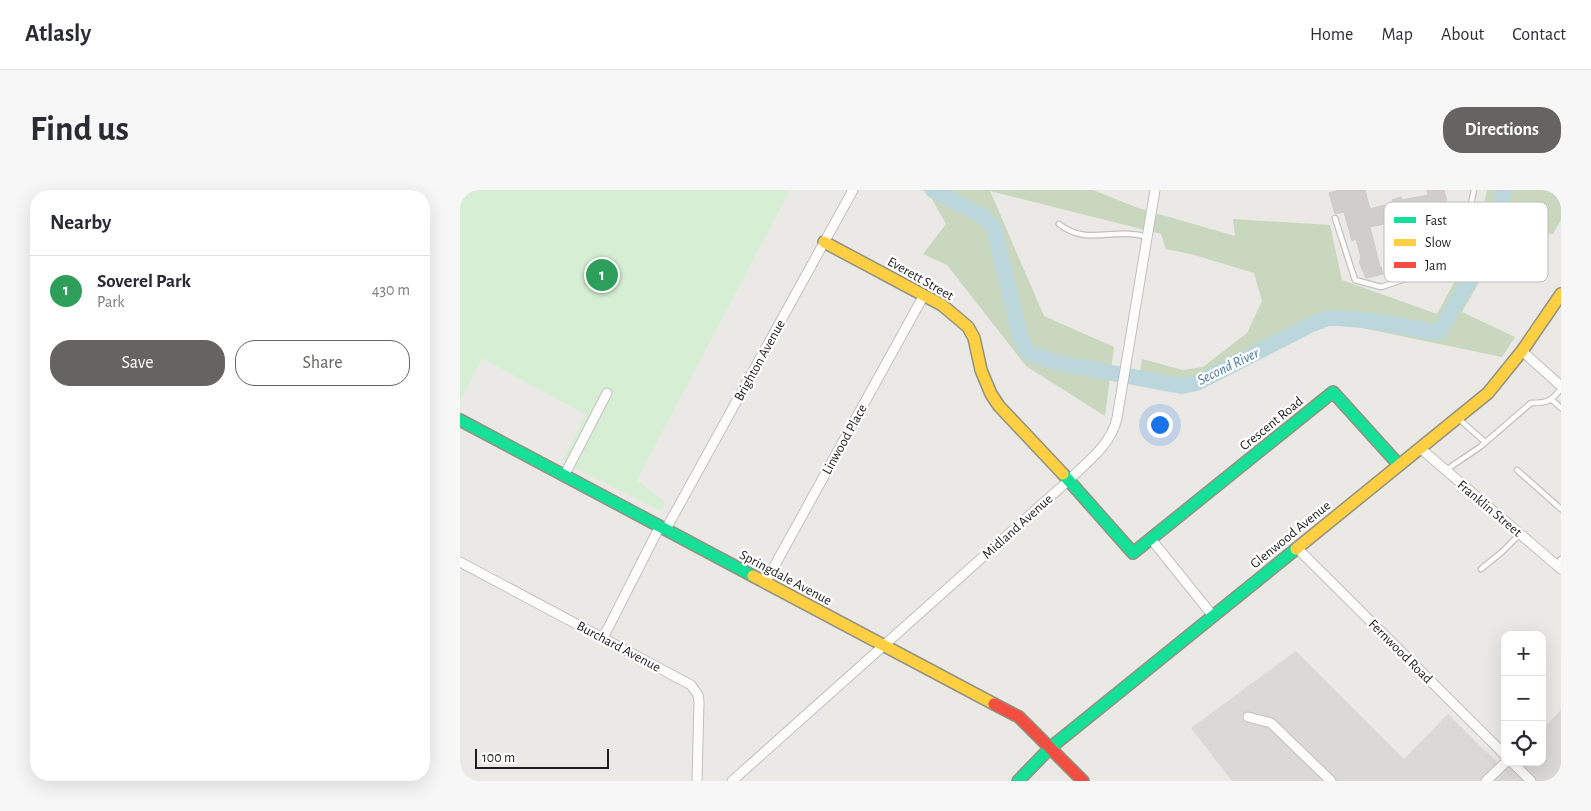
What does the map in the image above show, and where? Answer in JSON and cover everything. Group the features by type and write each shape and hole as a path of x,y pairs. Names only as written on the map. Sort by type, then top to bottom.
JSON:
{"street":[{"name":"Brighton Avenue","path":"603,638 853,190"},
{"name":"Midland Avenue","path":"732,781 1069,480 1107,443 1112,436 1117,418 1155,190"},
{"name":"Everett Street","path":"824,242 924,295 951,312 968,328 974,338 981,370 991,394 999,406 1069,480 1133,553 1151,539"},
{"name":"Glenwood Avenue","path":"1018,781 1050,748 1488,393 1522,351 1561,294"},
{"name":"Linwood Place","path":"765,583 924,295"},
{"path":"1522,351 1561,386"},
{"name":"Crescent Road","path":"1151,539 1333,392 1399,465"},
{"path":"564,476 607,393"},
{"name":"Springdale Avenue","path":"460,420 1019,717 1083,781"},
{"name":"Franklin Street","path":"1420,448 1520,534 1559,564"},
{"path":"1151,539 1213,616"},
{"name":"Fernwood Road","path":"1297,548 1501,751"},
{"name":"Burchard Avenue","path":"460,562 686,682 695,689 699,702 697,781"},
{"path":"1248,717 1272,723 1331,781"},
{"path":"1486,781 1502,766"},
{"path":"1516,766 1531,781"}],"lane":[{"path":"1335,218 1355,280 1381,288 1398,282"},
{"path":"1059,224 1067,230 1094,237 1132,234 1147,237"},
{"path":"1446,470 1485,442 1531,403 1544,403 1552,400 1561,390"},
{"path":"1552,400 1561,408"},
{"path":"1458,418 1485,442"},
{"path":"1517,470 1561,510"},
{"path":"1481,569 1520,534"}],"shaded area":[{"path":"1296,651 1404,759 1448,714 1503,768 1505,766 1546,766 1546,725 1561,710 1561,781 1232,781 1191,728"}],"green space":[{"path":"462,190 790,190 637,480 665,502 661,511 562,461 586,415 482,358 460,402 460,192"},
{"path":"922,190 1093,190 1138,208 1235,236 1233,219 1330,225 1342,280 1437,314 1454,282 1479,282 1462,312 1515,337 1502,357 1333,322 1195,386 1139,377 1142,359 1183,370 1203,367 1247,333 1262,301 1254,273 1191,254 1166,249 1161,234 990,191 1044,316 1114,347 1105,416 1026,366 947,265 923,254 946,224 929,194"},
{"path":"1487,190 1561,190 1561,220 1553,234 1548,234 1548,202 1484,202"}],"building":[{"path":"1339,190 1365,190 1370,209 1384,205 1384,224 1370,227 1383,274 1366,278 1359,262 1361,258 1356,239 1352,241 1344,212 1335,214 1329,193"},
{"path":"1427,190 1444,190 1447,202 1393,202 1392,200 1401,197 1402,200 1428,195"}],"waterway":[{"name":"Second River","path":"933,190 982,216 994,228 1019,332 1026,349 1032,354 1054,362 1181,386 1197,383 1312,324 1328,318 1373,321 1439,332 1468,282"},
{"name":"Second River","path":"1501,202 1504,190"}],"traffic: fast":[{"path":"1063,474 1133,553 1333,392 1399,465"},
{"path":"460,420 753,576"},
{"path":"1018,781 1050,748 1296,549"}],"traffic: slow":[{"path":"824,242 942,305 968,327 974,338 981,370 991,394 999,406 1063,474"},
{"path":"1296,549 1488,393 1522,351 1561,294"},
{"path":"753,576 994,704"}],"traffic: jam":[{"path":"994,704 1019,717 1083,781"}],"place":[{"name":"Soverel Park","path":"602,275"}]}
